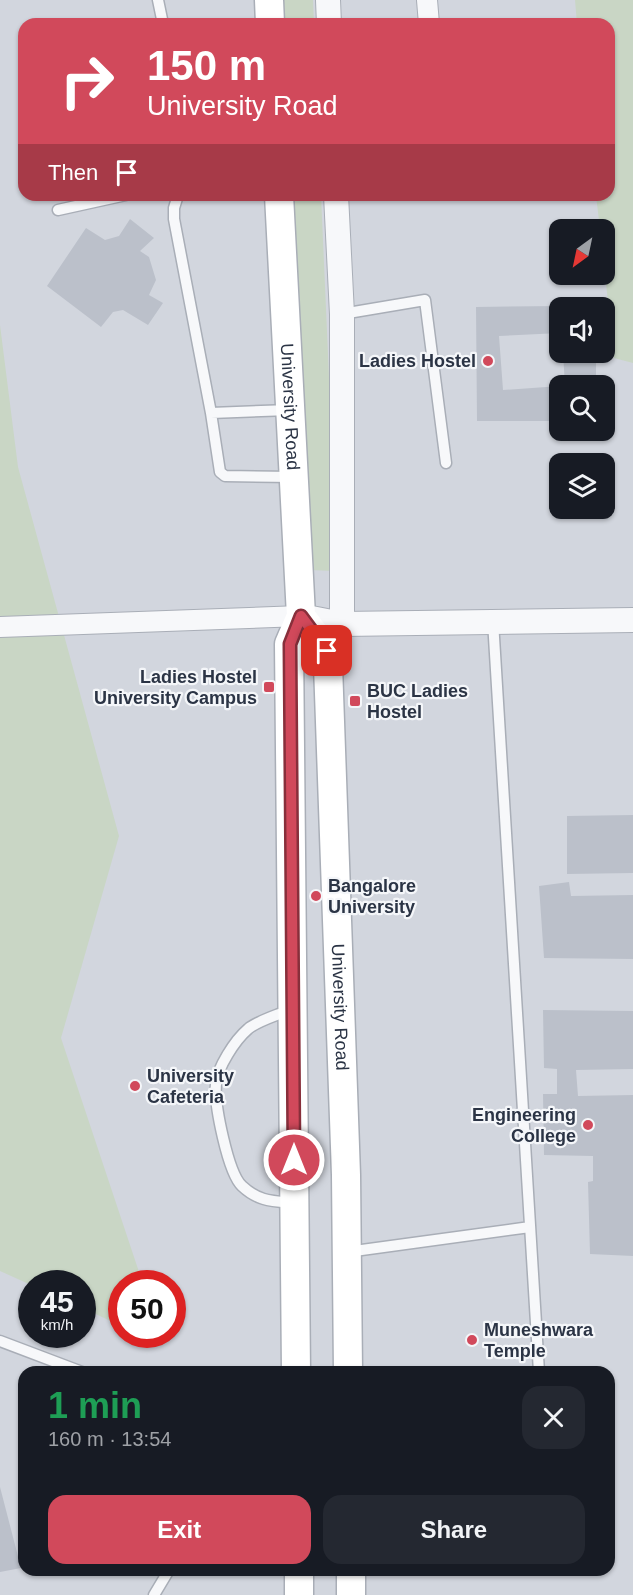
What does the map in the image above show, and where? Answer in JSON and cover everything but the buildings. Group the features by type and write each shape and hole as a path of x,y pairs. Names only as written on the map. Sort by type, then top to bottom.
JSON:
{"main road":[{"path":"269,0 270,18"},
{"name":"University Road","path":"279,201 301,616 290,644 296,1366"},
{"name":"University Road","path":"301,616 327,651 347,1252 348,1366"},
{"path":"298,1576 299,1595"},
{"path":"351,1576 351,1595"}],"street":[{"path":"328,0 329,18"},
{"path":"428,0 429,18"},
{"path":"336,201 342,314 342,624"},
{"path":"0,627 301,616 342,624 633,620"}],"lane":[{"path":"158,0 162,18"},
{"path":"58,210 99,201"},
{"path":"176,201 174,219 212,413 220,472 225,476 294,477"},
{"path":"342,314 425,300 446,463"},
{"path":"212,413 290,410"},
{"path":"493,621 539,1366"},
{"path":"292,1008 248,1029 226,1057 216,1084 221,1129 231,1170 240,1185 261,1200 294,1203"},
{"path":"347,1252 530,1227"},
{"path":"0,1341 66,1366"},
{"path":"154,1595 165,1576"}],"shaded area":[{"name":"Bangalore University","path":"0,0 633,0 633,1595 0,1595"}],"green space":[{"path":"281,0 313,0 314,18 282,18"},
{"path":"575,0 633,0 633,363 615,358 615,297 607,297 606,285 615,285 615,219 599,219 597,201 615,201 615,18 576,18"},
{"path":"290,201 321,201 330,400 334,571 309,570"},
{"path":"0,325 18,467 119,836 61,1038 138,1270 108,1270 108,1320 96,1314 96,1270 18,1270 18,1279 0,1271"}],"place":[{"name":"Ladies Hostel","path":"488,361"},
{"name":"Ladies Hostel University Campus","path":"269,687"},
{"name":"BUC Ladies Hostel","path":"355,701"},
{"name":"Bangalore University","path":"316,896"},
{"name":"University Cafeteria","path":"135,1086"},
{"name":"Engineering College","path":"588,1125"},
{"name":"Muneshwara Temple","path":"472,1340"}],"route":[{"path":"294,1160 290,644 301,616 327,651"}]}
